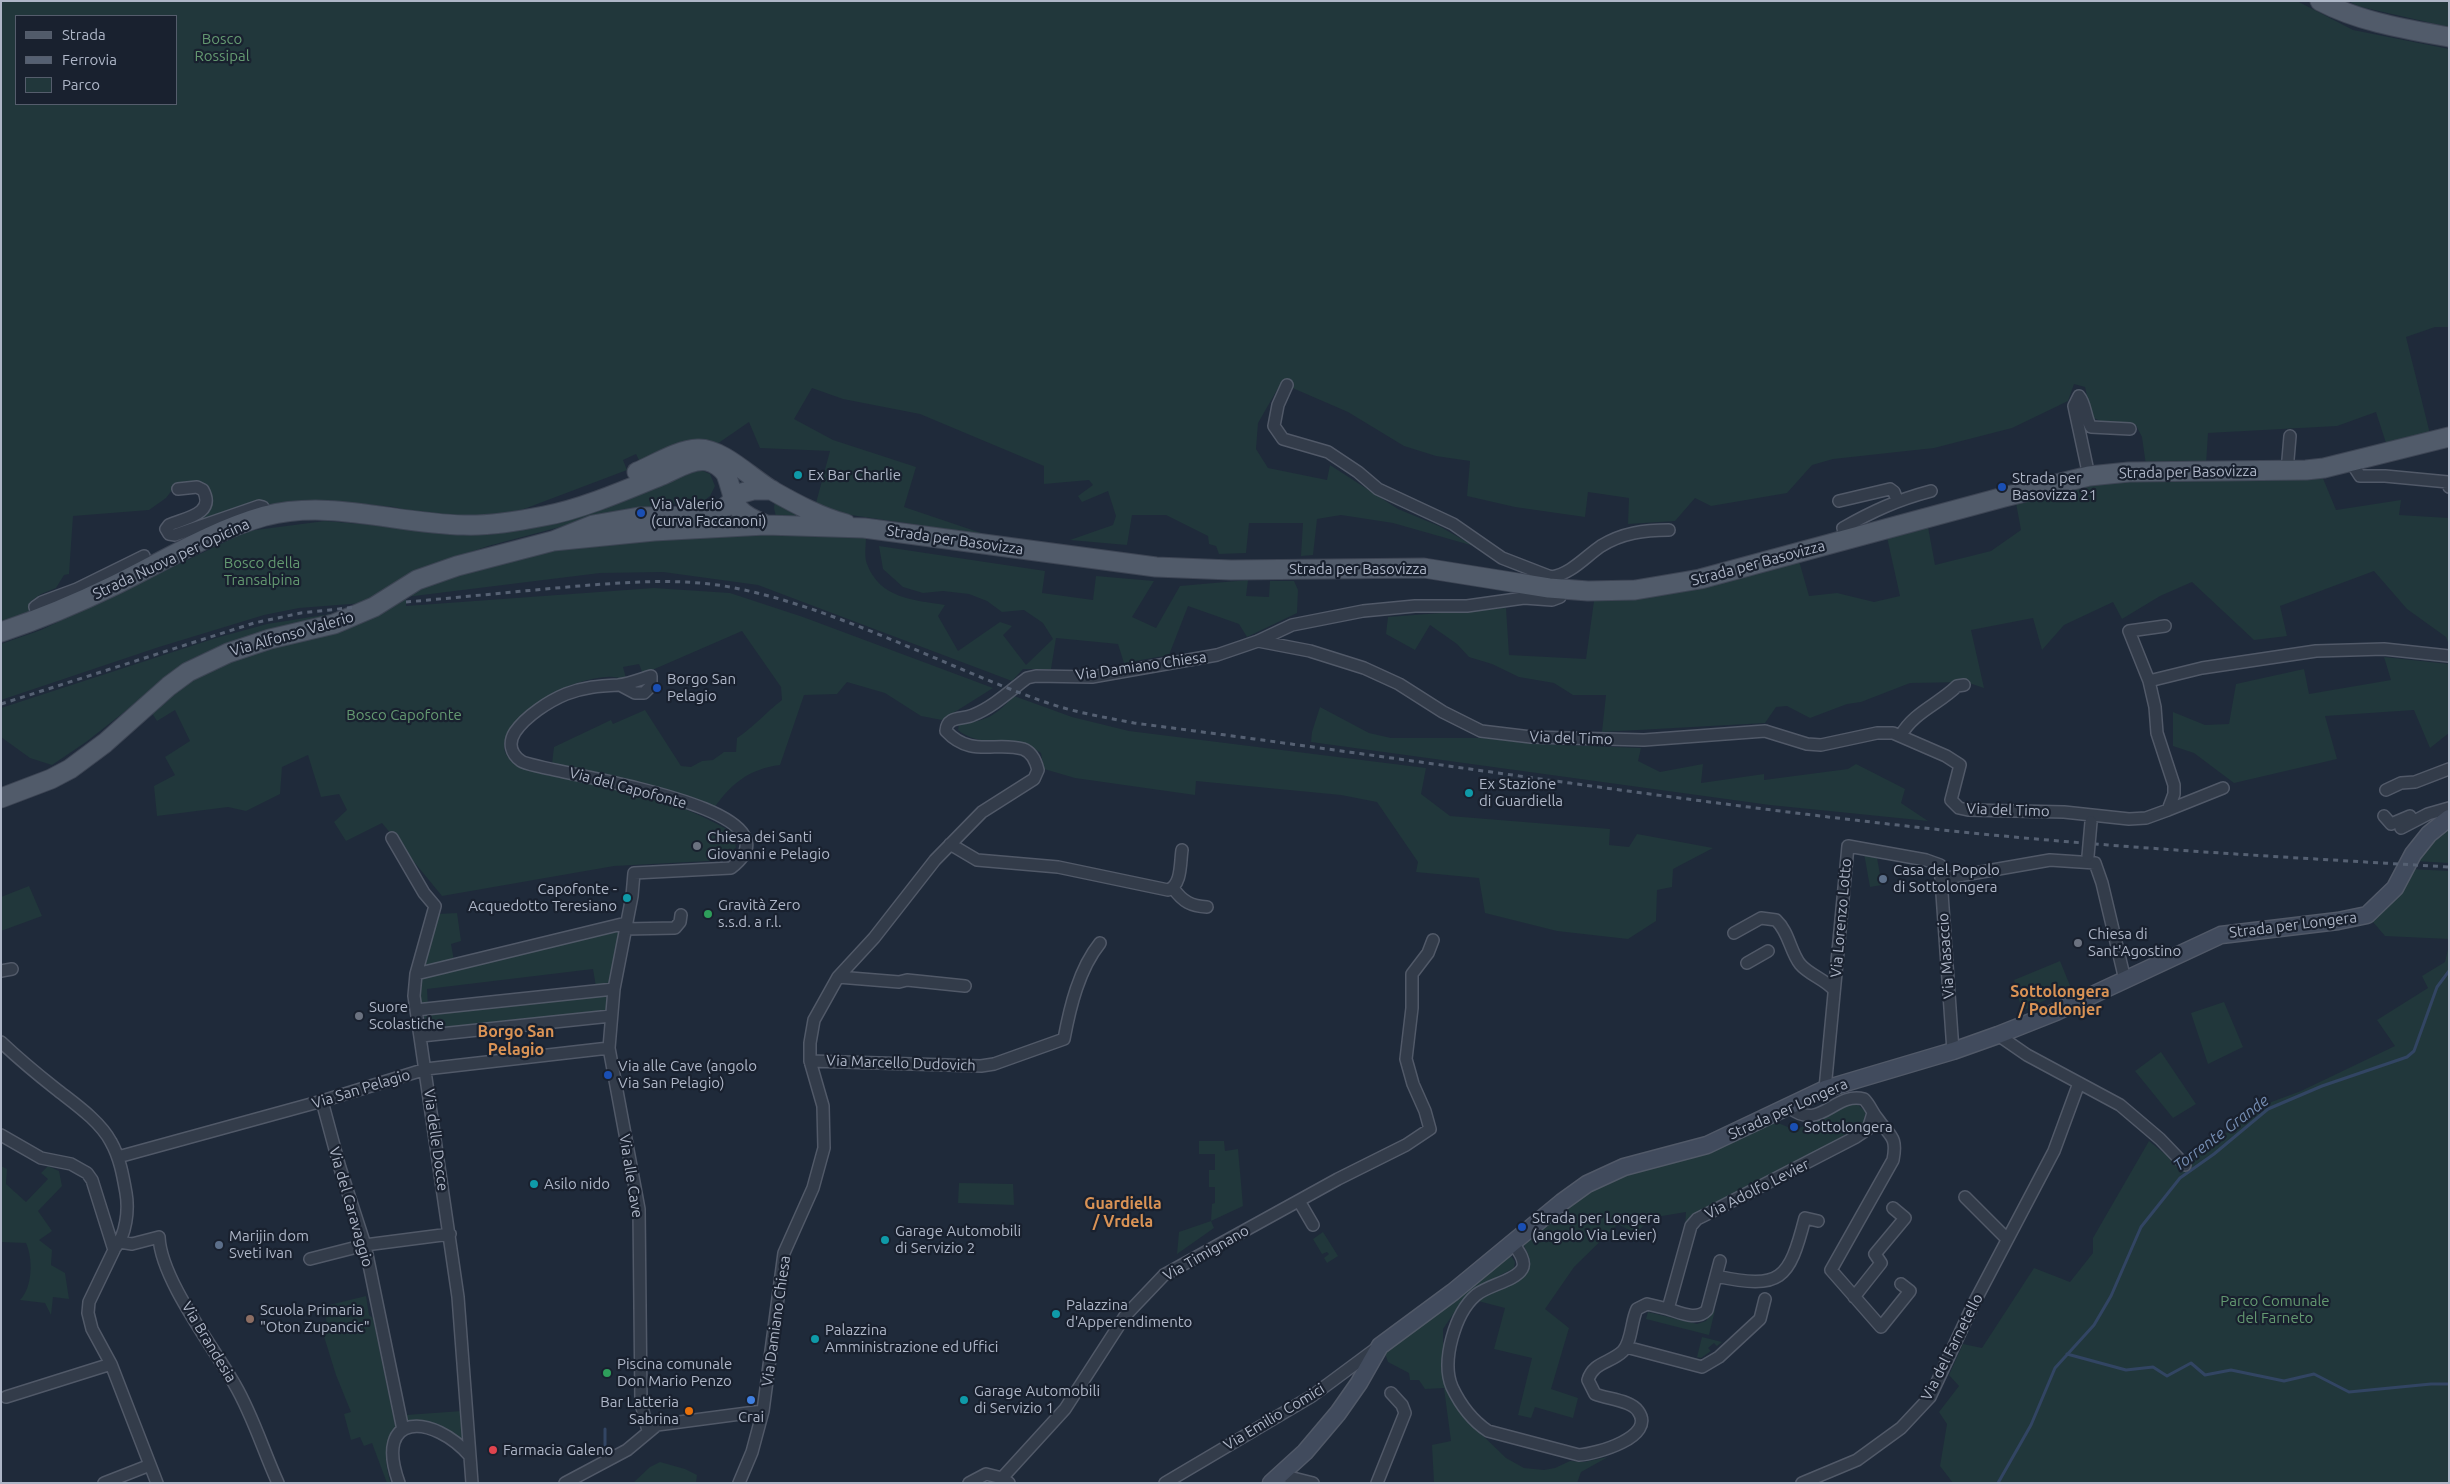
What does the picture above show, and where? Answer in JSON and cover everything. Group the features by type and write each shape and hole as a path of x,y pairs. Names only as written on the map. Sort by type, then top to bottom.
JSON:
{"main road":[{"path":"2320,1 2353,16 2378,23 2449,37"},
{"name":"Strada per Basovizza","path":"706,528 765,525 864,528 1156,567 1231,570 1424,568 1606,591 1669,585 2089,476 2129,472 2287,471 2324,468 2449,437"},
{"name":"Strada Nuova per Opicina","path":"1,632 39,619 114,586 230,528 266,516 324,510 464,526 497,524 545,516 581,505 699,461 725,465"},
{"path":"725,465 734,500 742,493 753,490 772,490"},
{"path":"671,516 697,513 715,504 722,492 725,465"},
{"name":"Strada per Basovizza","path":"725,465 828,518 864,528"},
{"name":"Strada per Basovizza","path":"734,500 736,508 742,513 765,525"},
{"name":"Via Alfonso Valerio","path":"1,798 51,780 70,769 115,735 169,686 209,661 249,645 323,628 354,617 417,580 457,566 552,541 592,525 622,519 671,516 696,517 713,514 734,500"},
{"name":"Via Alfonso Valerio","path":"552,541 706,528 722,519 729,511 734,500"}],"street":[{"path":"1287,385 1278,405 1274,426 1284,439 1328,452 1389,496 1445,520 1502,558 1554,584"},
{"path":"2089,476 2074,406 2079,396 2082,400 2087,421 2091,427 2130,428"},
{"path":"2287,471 2290,436"},
{"path":"2351,462 2360,476 2385,476 2448,482 2449,487"},
{"path":"178,489 197,487 203,490 207,496 206,503 196,516 169,525 166,529 169,534 175,535 259,506 263,507 266,516"},
{"path":"1839,501 1890,489 1894,492 1897,500"},
{"name":"Strada per Basovizza","path":"1846,539 1843,528 1897,500 1931,490"},
{"name":"Via Damiano Chiesa","path":"739,1483 752,1452 763,1411 784,1253 813,1188 824,1148 823,1106 810,1061 810,1043 814,1020 838,977 874,938 922,874 982,812 1034,779 1038,770 1030,754 1023,749 982,748 957,740 946,731 947,724 951,721 982,712 1028,678 1046,675 1092,676 1217,655 1258,641 1292,625 1363,611 1415,606 1467,606 1524,598 1552,600 1560,597 1554,584 1559,576 1600,547 1628,533 1644,530 1668,530"},
{"path":"39,619 35,607 42,602 77,589 144,556"},
{"path":"2165,626 2129,631 2149,681 2155,707 2157,733 2174,785 2174,794 2168,810"},
{"name":"Via del Timo","path":"1258,641 1345,660 1399,684 1443,712 1476,728 1499,734 1644,740 1765,731 1814,744 1876,734 1902,735 1951,758 1960,765 1950,800 1959,808 2064,812 2092,818 2146,818 2223,788"},
{"path":"2149,681 2202,668 2316,651 2384,649 2449,656"},
{"name":"Via del Capofonte","path":"620,685 584,688 556,698 518,728 510,745 513,754 528,765 579,774 677,800 727,820 738,827 744,834 746,852 741,860 731,868 634,873"},
{"path":"1902,735 1912,720 1946,697 1957,686 1964,686"},
{"path":"2386,790 2401,783 2415,782 2449,769"},
{"path":"2401,828 2428,814 2449,808"},
{"path":"2384,816 2391,824 2417,814 2428,814"},
{"path":"2088,859 2092,818"},
{"name":"Strada per Longera","path":"1276,1479 1305,1452 1338,1413 1359,1383 1380,1346 1453,1292 1512,1242 1587,1184 1624,1167 1707,1145 1824,1089 1953,1051 1998,1035 2125,980 2221,935 2338,921 2367,915 2395,888 2413,854 2428,834 2449,818"},
{"name":"Via delle Docce","path":"392,838 424,893 434,906 416,974 414,996 458,1297 472,1483"},
{"path":"950,844 977,860 1058,867 1168,890 1173,888 1178,882 1182,850"},
{"name":"Via Masaccio","path":"1848,846 1933,862 1940,866 1953,1051"},
{"name":"Via Lorenzo Lotto","path":"1824,1089 1848,846"},
{"path":"1941,879 2050,860 2088,859 2098,869 2125,980"},
{"name":"Via alle Cave","path":"634,873 614,989 609,1048 640,1209 641,1403 648,1430"},
{"path":"1173,888 1186,903 1193,906 1207,907"},
{"path":"416,974 626,926 675,928 680,922 681,916"},
{"name":"Via Lorenzo Lotto","path":"1734,932 1761,918 1776,920 1784,930 1801,964 1822,978 1834,990"},
{"name":"Via Timignano","path":"1005,1480 1065,1409 1125,1316 1154,1284 1173,1269 1299,1200 1406,1145 1430,1129 1408,1069 1406,1050 1412,1008 1412,974 1428,953 1433,940"},
{"name":"Via Marcello Dudovich","path":"810,1061 981,1066 994,1064 1064,1039 1068,1017 1081,978 1100,943"},
{"path":"1747,963 1768,951"},
{"path":"838,977 898,982 907,980 964,986"},
{"path":"416,1010 614,989"},
{"path":"421,1036 611,1016"},
{"path":"1998,1035 2027,1055 2120,1104 2160,1139 2185,1165"},
{"path":"1,1042 96,1124 111,1140 118,1157 128,1204 117,1246 89,1302 88,1313 92,1329 110,1364 158,1483"},
{"name":"Via San Pelagio","path":"118,1157 322,1101 426,1069 609,1048"},
{"name":"Via del Farnetello","path":"1802,1483 1857,1460 1901,1428 1919,1411 1930,1397 1942,1375 1974,1303 2054,1150 2079,1083"},
{"path":"1789,1107 1797,1114 1810,1117 1857,1097 1864,1099 1873,1113 1893,1136 1895,1151 1886,1174 1831,1270 1882,1327 1910,1291 1901,1284"},
{"name":"Via del Caravaggio","path":"322,1101 340,1168 365,1245 403,1430"},
{"name":"Via Adolfo Levier","path":"1668,1310 1688,1234 1697,1219 1837,1148 1868,1129 1873,1113"},
{"path":"1,1135 41,1158 80,1167 87,1173 92,1180 117,1246"},
{"path":"1965,1197 2007,1239"},
{"path":"1299,1200 1313,1225"},
{"path":"1875,1254 1905,1218 1893,1208"},
{"path":"1716,1276 1750,1282 1762,1282 1781,1274 1796,1254 1805,1218 1818,1221"},
{"path":"310,1259 365,1245 450,1234"},
{"name":"Via Brandesia","path":"117,1246 159,1237 163,1261 172,1282 235,1385 253,1419 278,1483"},
{"path":"1512,1242 1524,1261 1523,1268 1517,1275 1487,1288 1467,1303 1457,1321 1450,1347 1449,1373 1452,1386 1478,1424 1497,1434 1579,1455 1592,1454 1614,1447 1637,1432 1641,1417 1638,1410 1632,1405 1595,1394 1588,1380 1590,1373 1596,1366 1615,1358 1626,1347 1637,1309 1647,1304 1694,1316 1703,1314 1707,1310 1720,1261"},
{"path":"1854,1296 1881,1263 1875,1254 1865,1246"},
{"path":"1626,1347 1702,1367 1719,1357 1760,1319 1765,1299"},
{"name":"Via Emilio Comici","path":"1165,1483 1312,1396 1380,1346"},
{"path":"6,1397 110,1364"},
{"path":"1377,1483 1404,1413 1402,1405 1391,1393"},
{"path":"565,1483 627,1450 648,1430 661,1424 763,1411"},
{"path":"399,1483 392,1455 394,1441 403,1430 413,1426 428,1426 452,1441 470,1456"},
{"path":"104,1483 150,1465"},
{"path":"969,1483 986,1474 1005,1480"},
{"path":"1276,1479 1313,1483"}],"green space":[{"name":"Bosco Rossipal","path":"1,1 2297,1 2353,30 2449,49 2449,327 2435,327 2406,337 2430,434 2386,443 2376,412 2337,426 2208,433 2206,465 2146,465 2142,437 2136,425 2100,421 2092,417 2085,387 2074,384 2068,401 2012,428 1934,448 1833,459 1812,465 1787,493 1711,506 1695,498 1675,521 1628,524 1629,498 1588,492 1585,517 1515,507 1467,496 1470,461 1436,456 1404,446 1348,412 1281,383 1258,423 1256,449 1268,468 1327,480 1330,465 1398,509 1439,526 1474,546 1393,523 1341,515 1317,519 1313,555 1301,556 1303,523 1249,523 1246,553 1219,554 1216,546 1209,544 1208,536 1166,515 1132,515 1127,545 1070,540 1113,525 1116,516 1108,491 1082,502 1078,496 1093,485 1089,480 1044,484 1044,466 920,414 843,399 812,388 794,419 833,440 916,467 904,507 987,535 844,514 816,503 830,451 760,448 749,422 717,444 641,464 636,454 623,460 627,470 524,509 487,519 443,519 394,507 324,500 269,508 181,530 178,528 179,525 211,500 210,490 204,485 176,485 166,498 149,510 73,516 69,574 64,575 56,588 41,594 30,602 30,612 1,623"},
{"path":"2349,1 2449,1 2449,27 2357,6"},
{"name":"Bosco della Transalpina","path":"701,470 710,474 715,486 710,496 701,503 662,504 598,517 488,546 413,572 363,603 299,608 264,615 159,647 1,700 1,644 41,630 248,531 325,521 490,535 534,525"},
{"path":"2322,476 2336,510 2401,500 2399,515 2449,518 2449,645 2446,637 2407,609 2374,571 2280,606 2287,636 2254,640 2192,582 2160,596 2122,619 2113,602 2064,625 2042,650 2033,618 1971,630 1984,688 1966,682 1910,683 1861,702 1847,704 1810,718 1787,706 1776,707 1765,723 1602,732 1606,695 1573,695 1554,683 1519,677 1492,664 1469,657 1457,644 1430,625 1415,650 1386,634 1388,617 1506,608 1509,655 1586,659 1594,601 1657,596 1799,561 1809,596 1837,593 1874,602 1900,596 1887,537 1928,527 1935,565 1991,551 2021,530 2016,503 2080,486 2144,480"},
{"path":"775,499 821,522 776,517"},
{"name":"Bosco Capofonte","path":"774,533 866,537 866,561 873,576 889,591 899,596 945,605 938,616 958,651 1000,622 1012,626 1003,635 1026,665 1053,639 1043,623 1024,610 1002,612 987,601 969,594 943,591 923,593 903,587 883,569 879,546 1045,571 1042,593 1093,600 1096,576 1154,581 1132,617 1156,628 1180,586 1248,580 1246,596 1269,597 1270,581 1294,581 1298,590 1297,613 1247,637 1239,624 1188,606 1169,655 1124,663 1118,644 1056,638 1051,669 1023,669 1012,681 758,585 663,572 600,573 406,597 406,606 654,588 730,593 803,617 993,688 942,720 921,716 885,693 847,682 837,694 804,695 780,765 759,770 742,779 728,791 714,808 634,782 552,764 554,747 611,720 613,724 645,710 681,766 691,767 702,761 713,760 724,752 736,752 737,738 782,700 781,687 742,631 643,674 639,664 623,667 626,678 590,679 562,689 533,707 519,719 509,732 504,744 507,756 520,766 539,773 601,784 652,797 701,816 732,832 736,847 727,860 614,866 442,896 382,823 346,841 334,822 347,810 339,794 321,797 308,755 282,767 280,794 246,811 228,807 157,816 154,786 175,775 165,757 190,741 175,710 157,721 150,710 177,688 223,661 445,577 553,549 624,540"},
{"name":"Bosco della Transalpina","path":"349,611 238,640 193,658 86,742 52,765 30,758 1,737 1,708 216,638 267,624"},
{"path":"2384,657 2449,664 2449,733 2430,748 2414,710 2325,716 2337,759 2234,783 2194,753 2173,746 2173,712 2205,725 2229,724 2236,684 2304,669 2309,694 2391,680"},
{"path":"1014,696 1072,717 1129,731 1426,768 1421,794 1450,816 1610,829 1609,845 1629,847 1637,834 1713,848 1673,869 1672,887 1657,890 1656,921 1628,939 1557,931 1485,913 1479,878 1416,872 1418,862 1377,802 1341,795 1196,781 1195,795 1075,778 1044,769 1041,753 1028,745 981,740 958,730 959,724 984,719 996,713"},
{"path":"1320,707 1369,733 1391,738 1482,738 1534,744 1641,748 1638,761 1660,772 1703,764 1701,783 1764,774 1764,780 1848,769 1856,764 1905,789 1901,803 1928,821 1770,805 1311,742 1312,732"},
{"path":"2449,823 2449,863 2415,861"},
{"path":"1864,853 1883,857 1877,858 1882,885 1870,887"},
{"path":"2411,869 2449,871 2449,939 2385,936 2373,922 2398,894"},
{"path":"29,886 42,916 1,931 1,897"},
{"path":"457,913 461,941 451,944 454,961 422,968 438,914"},
{"path":"620,930 608,985 596,987 593,969 427,989 428,1006 419,1007 419,978"},
{"name":"Parco Comunale del Farneto","path":"2449,945 2449,1483 1953,1483 1940,1466 1947,1424 1939,1412 1959,1386 1949,1375 1963,1344 1982,1348 2034,1268 2070,1282 2093,1253 2093,1238 2149,1141 2176,1163 2189,1160 2266,1104 2301,1091 2395,1046 2377,1020 2428,988 2422,976 2445,962"},
{"path":"2060,961 2071,988 2022,1011 2014,980"},
{"path":"607,995 606,1011 428,1031 424,1015"},
{"path":"2224,1002 2243,1047 2208,1064 2191,1013"},
{"path":"2161,1052 2196,1104 2173,1118 2135,1071"},
{"path":"1857,1104 1866,1112 1863,1122 1842,1138 1703,1209 1692,1216 1685,1227 1686,1212 1650,1218 1636,1234 1618,1224 1574,1267 1545,1309 1569,1328 1551,1389 1578,1398 1573,1418 1535,1407 1531,1418 1518,1415 1532,1358 1494,1349 1505,1308 1478,1301 1517,1281 1528,1270 1530,1260 1522,1241 1598,1185 1771,1120 1795,1130 1847,1106"},
{"path":"1199,1141 1224,1141 1225,1151 1238,1149 1243,1206 1211,1221 1212,1204 1215,1203 1215,1187 1209,1187 1209,1170 1215,1170 1215,1154 1199,1154"},
{"path":"1,1166 7,1169 6,1184 26,1202 48,1179 41,1173 48,1166 59,1171 62,1186 38,1211 52,1231 39,1240 52,1250 51,1265 65,1273 69,1299 53,1297 51,1315 45,1303 20,1300 29,1280 30,1256 26,1243 1,1242"},
{"path":"959,1183 1013,1184 1014,1205 958,1203"},
{"path":"1211,1221 1214,1228 1177,1254 1179,1232"},
{"path":"1323,1232 1338,1256 1327,1263 1324,1258 1329,1254 1327,1252 1322,1254 1313,1239"},
{"path":"1509,1253 1515,1262 1514,1268 1478,1287 1460,1304 1443,1329 1443,1373 1449,1395 1475,1428 1506,1458 1524,1468 1544,1470 1555,1468 1570,1461 1584,1462 1608,1457 1581,1472 1577,1483 1434,1483 1432,1445 1451,1441 1444,1388 1425,1389 1419,1380 1410,1380 1409,1373 1388,1362 1384,1350"},
{"path":"366,1296 369,1315 373,1318 396,1430 389,1442 386,1455 387,1470 391,1483 387,1483 372,1443 364,1446 360,1437 351,1440 344,1414 351,1412 336,1375 322,1330 327,1327 325,1306"},
{"path":"1712,1310 1715,1310 1709,1335 1646,1319 1648,1312 1697,1324 1706,1321"},
{"path":"1702,1337 1722,1342 1717,1346 1714,1343 1708,1348 1711,1351 1701,1358 1697,1357"},
{"path":"462,1411 464,1440 431,1422 408,1422 406,1415"},
{"path":"660,1462 685,1469 697,1475 696,1483 633,1483 650,1467"}],"waterway":[{"name":"Torrente Grande","path":"1998,1483 2031,1425 2055,1368 2094,1325 2111,1296 2141,1227 2180,1178 2214,1154 2268,1109 2322,1086 2407,1057 2414,1051 2437,987 2449,971"},
{"path":"2067,1354 2126,1370 2153,1367 2167,1376 2191,1363 2205,1375 2231,1370 2284,1381 2314,1374 2349,1392 2449,1384"},
{"path":"605,1429 605,1446"}],"railway":[{"path":"406,602 617,583 693,582 711,584 769,596 809,608 1053,705 1134,723 1747,807 1952,831 2262,856 2449,867"},
{"path":"1,704 254,623 301,613 357,607"}],"place":[{"name":"Ex Bar Charlie","path":"798,475"},
{"name":"Strada per Basovizza 21","path":"2002,487"},
{"name":"Via Valerio (curva Faccanoni)","path":"641,513"},
{"name":"Borgo San Pelagio","path":"657,688"},
{"name":"Ex Stazione di Guardiella","path":"1469,793"},
{"name":"Chiesa dei Santi Giovanni e Pelagio","path":"697,846"},
{"name":"Casa del Popolo di Sottolongera","path":"1883,879"},
{"name":"Capofonte - Acquedotto Teresiano","path":"627,898"},
{"name":"Gravità Zero s.s.d. a r.l.","path":"708,914"},
{"name":"Chiesa di Sant'Agostino","path":"2078,943"},
{"name":"Suore Scolastiche","path":"359,1016"},
{"name":"Via alle Cave (angolo Via San Pelagio)","path":"608,1075"},
{"name":"Sottolongera","path":"1794,1127"},
{"name":"Asilo nido","path":"534,1184"},
{"name":"Strada per Longera (angolo Via Levier)","path":"1522,1227"},
{"name":"Garage Automobili di Servizio 2","path":"885,1240"},
{"name":"Marijin dom Sveti Ivan","path":"219,1245"},
{"name":"Palazzina d'Apperendimento","path":"1056,1314"},
{"name":"Scuola Primaria \"Oton Zupancic\"","path":"250,1319"},
{"name":"Palazzina Amministrazione ed Uffici","path":"815,1339"},
{"name":"Piscina comunale Don Mario Penzo","path":"607,1373"},
{"name":"Crai","path":"751,1400"},
{"name":"Garage Automobili di Servizio 1","path":"964,1400"},
{"name":"Bar Latteria Sabrina","path":"689,1411"},
{"name":"Farmacia Galeno","path":"493,1450"}],"district":[{"name":"Sottolongera / Podlonjer","path":"2060,1001"},
{"name":"Borgo San Pelagio","path":"516,1041"},
{"name":"Guardiella / Vrdela","path":"1123,1213"}]}
